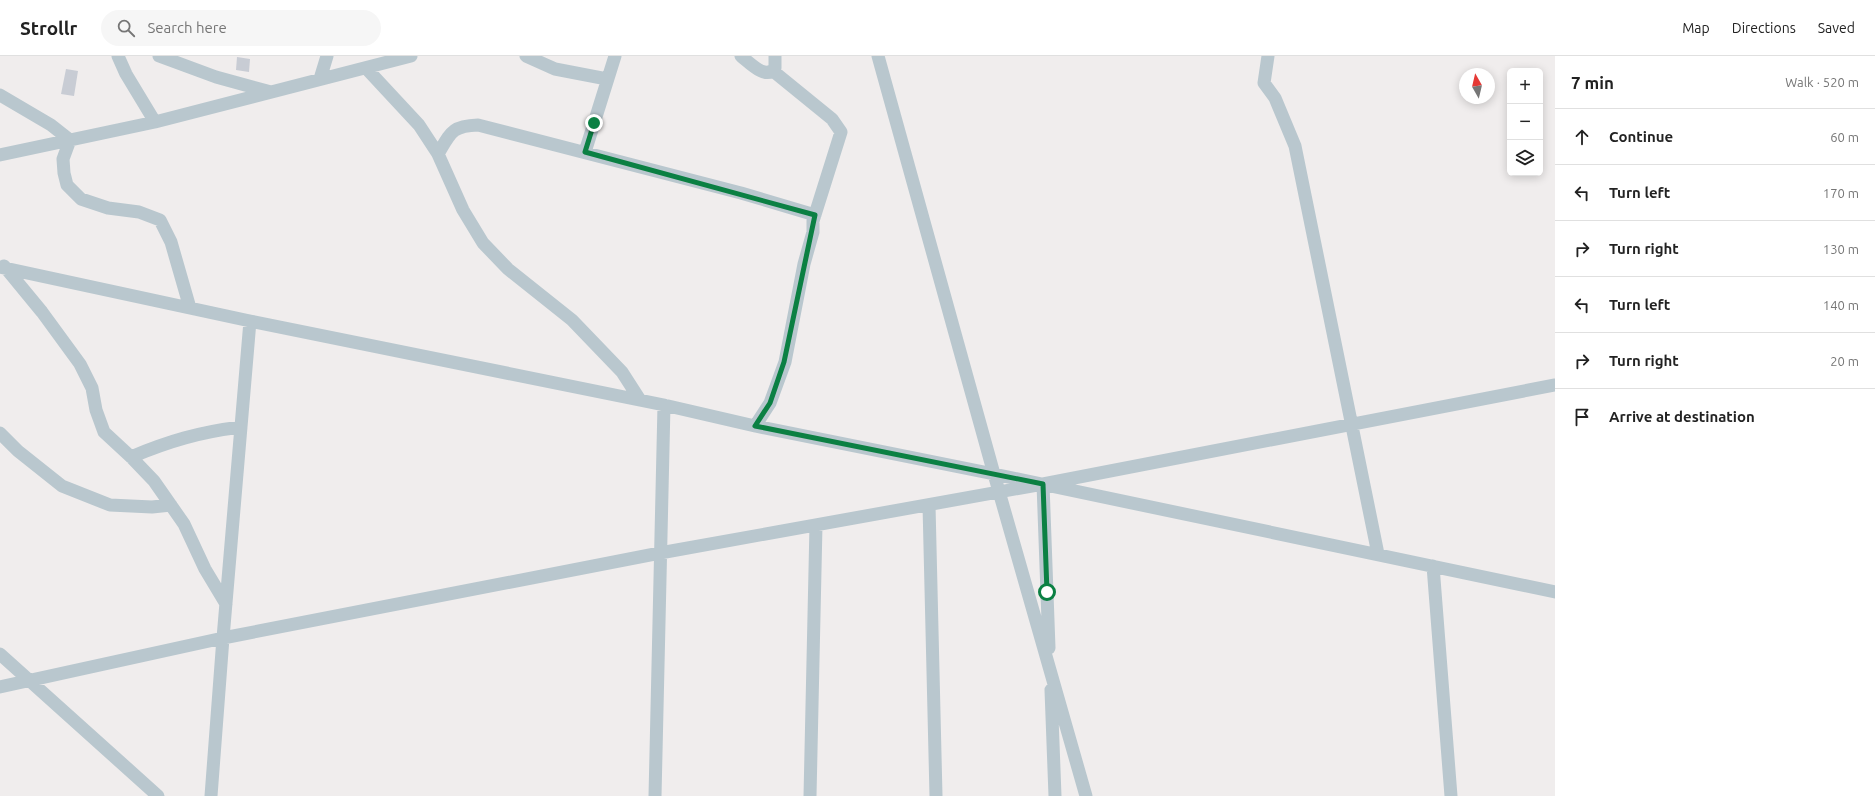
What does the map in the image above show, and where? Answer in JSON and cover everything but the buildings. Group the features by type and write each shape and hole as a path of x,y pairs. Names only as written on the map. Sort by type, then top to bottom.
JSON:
{"street":[{"path":"118,56 126,74 155,122"},
{"path":"159,56 216,77 272,92"},
{"path":"320,79 327,56"},
{"path":"0,155 155,122 411,56"},
{"path":"526,56 555,68 607,79"},
{"path":"585,152 615,56"},
{"path":"741,56 764,73 773,71"},
{"path":"773,71 775,68 775,56"},
{"path":"878,56 999,492 1086,796"},
{"path":"1268,56 1264,83 1275,98 1295,146 1350,425 1378,554"},
{"path":"366,68 419,125 438,154 463,210 483,242 508,269 572,320 622,372 640,400"},
{"path":"755,426 770,403 784,362 815,215 841,132 832,119 773,71"},
{"path":"0,95 51,125 70,140"},
{"path":"438,154 449,135 461,126 478,125 585,152 815,215"},
{"path":"70,140 63,159 67,185 80,199 108,208 139,212 160,220 171,242 190,308"},
{"path":"2,265 250,321 640,400 755,426 1043,484 1555,592"},
{"path":"2,265 42,312 80,364 92,388 96,410 104,432 154,481 184,524 205,569 226,604"},
{"path":"211,796 222,638 250,321"},
{"path":"0,687 222,638 660,553 1043,484 1555,385"},
{"path":"655,796 664,405"},
{"path":"131,457 158,446 208,431 241,427"},
{"path":"1,436 62,486 110,505 152,507 171,505"},
{"path":"1043,484 1055,796"},
{"path":"929,505 936,796"},
{"path":"810,796 816,525"},
{"path":"1433,566 1451,796"},
{"path":"0,654 158,796"}],"route":[{"path":"594,123 585,152 741,193 815,215 813,221 813,232 804,264 784,362 770,403 755,426 1043,484 1047,592"}]}
